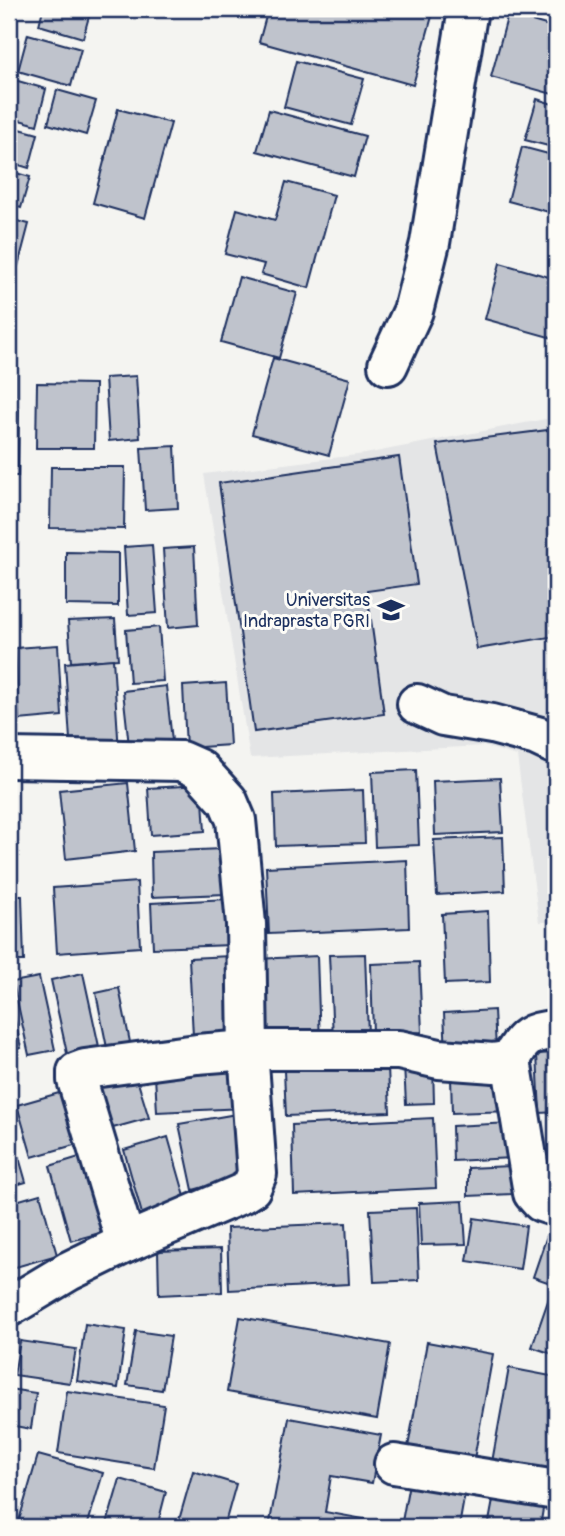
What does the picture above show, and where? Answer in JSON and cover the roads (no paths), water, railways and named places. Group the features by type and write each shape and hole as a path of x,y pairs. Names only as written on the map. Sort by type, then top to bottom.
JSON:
{"street":[{"path":"388,365 412,311 430,243 468,9"},
{"path":"417,704 443,716 492,724 537,736 556,745"},
{"path":"9,758 181,761 199,769 228,801 236,820 246,924 248,1050 257,1174 251,1188 69,1271 9,1307"},
{"path":"556,1030 537,1031 519,1044 511,1060 533,1193 541,1202 556,1207"},
{"path":"127,1243 77,1080 77,1072 197,1054 248,1050 399,1050 439,1059 494,1063 511,1060"},
{"path":"394,1464 556,1490"}],"place":[{"name":"Universitas Indraprasta PGRI","path":"391,610"}]}
